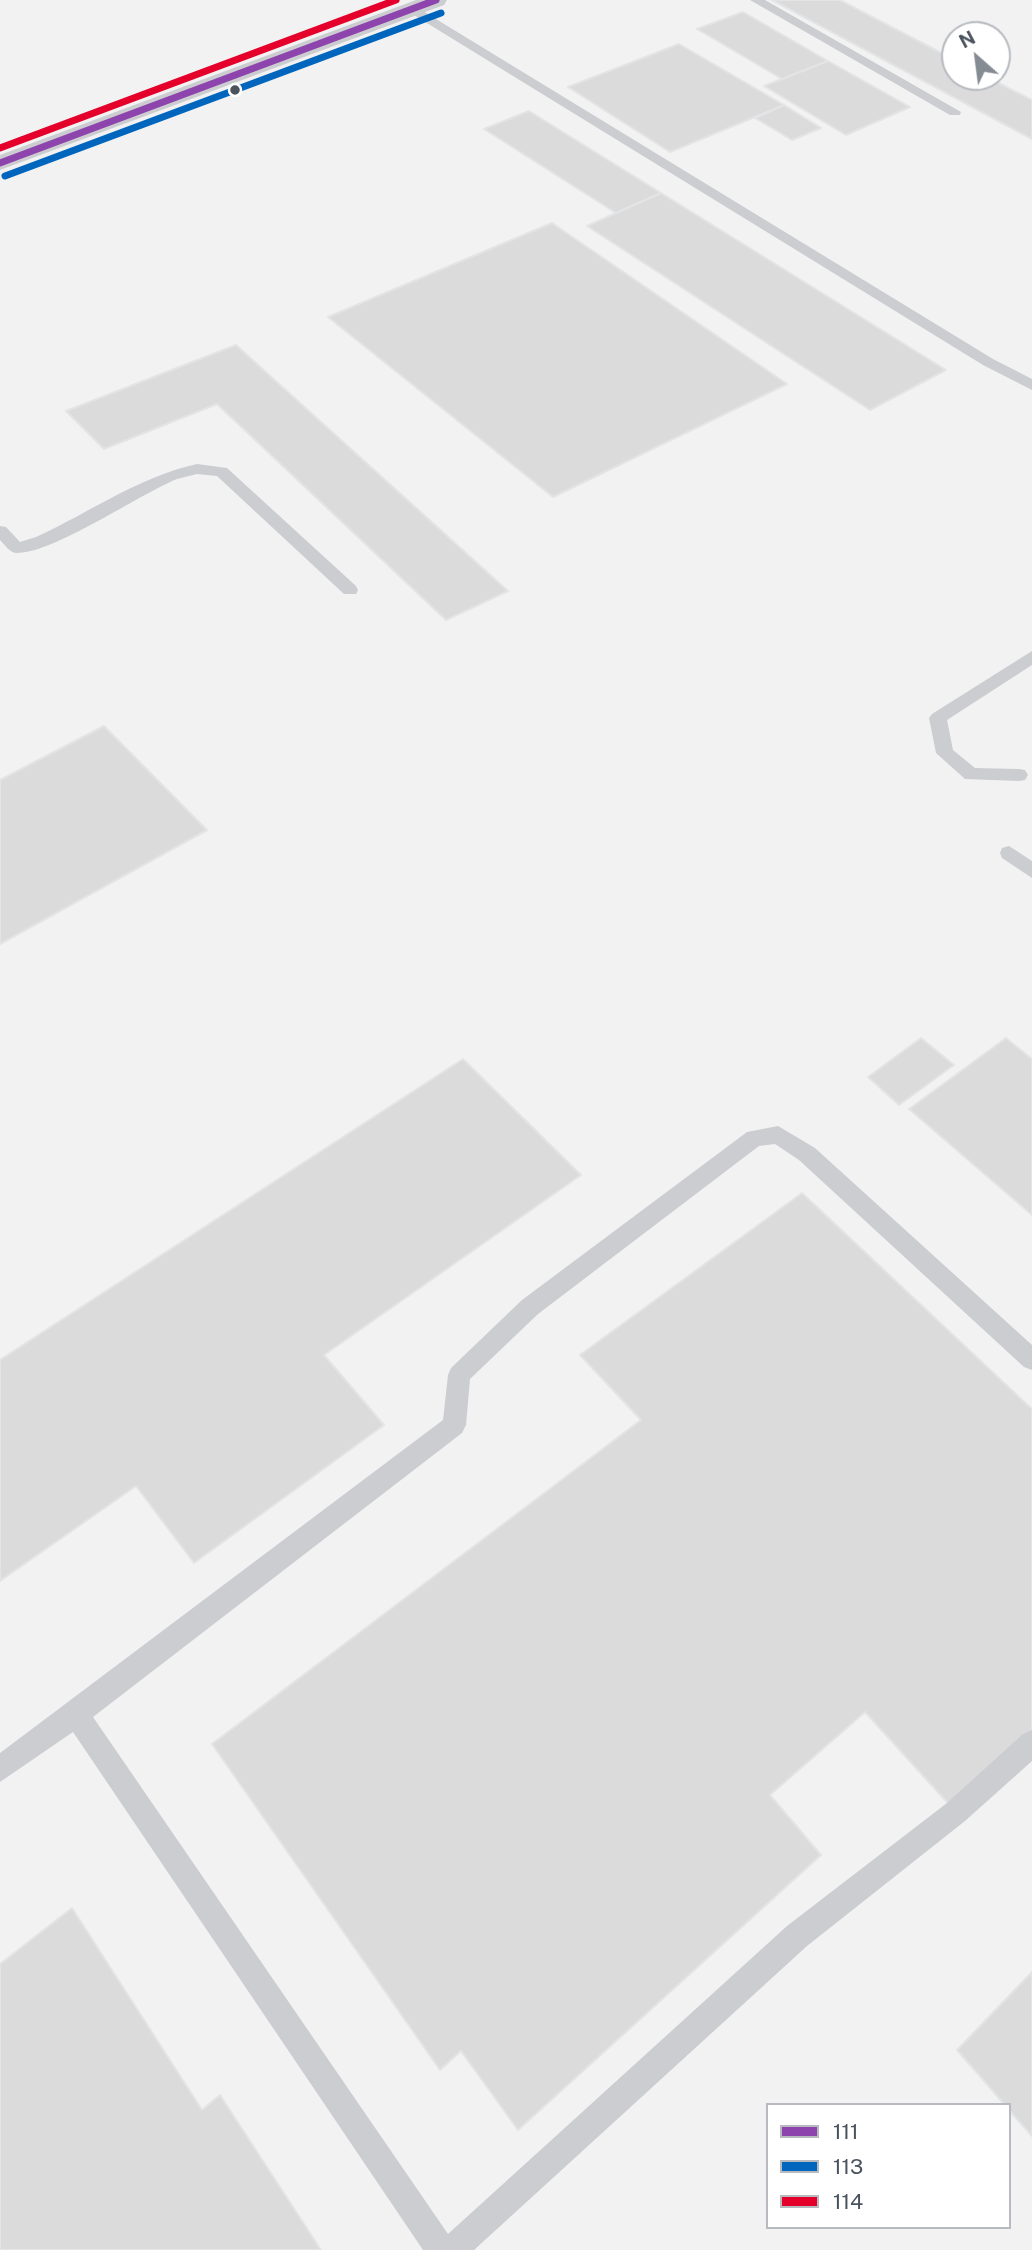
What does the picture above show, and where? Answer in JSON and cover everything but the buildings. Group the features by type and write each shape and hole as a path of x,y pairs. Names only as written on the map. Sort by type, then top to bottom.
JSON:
{"street":[{"path":"0,163 436,0"}],"lane":[{"path":"755,0 955,112"},
{"path":"413,9 988,362 1032,385"},
{"path":"0,531 17,548 36,544 77,526 152,483 174,474 209,468 221,471 350,590"},
{"path":"1019,775 971,774 945,753 938,718 1032,657"},
{"path":"1009,853 1032,871"},
{"path":"0,1769 454,1425 459,1375 530,1307 754,1138 778,1135 807,1154 1032,1360"},
{"path":"76,1714 441,2250"},
{"path":"452,2250 797,1936 956,1812 1032,1743"}],"transit line":[{"name":"114","path":"0,148 396,0"},
{"name":"111","path":"0,163 436,0"},
{"name":"113","path":"5,176 441,13"}]}
